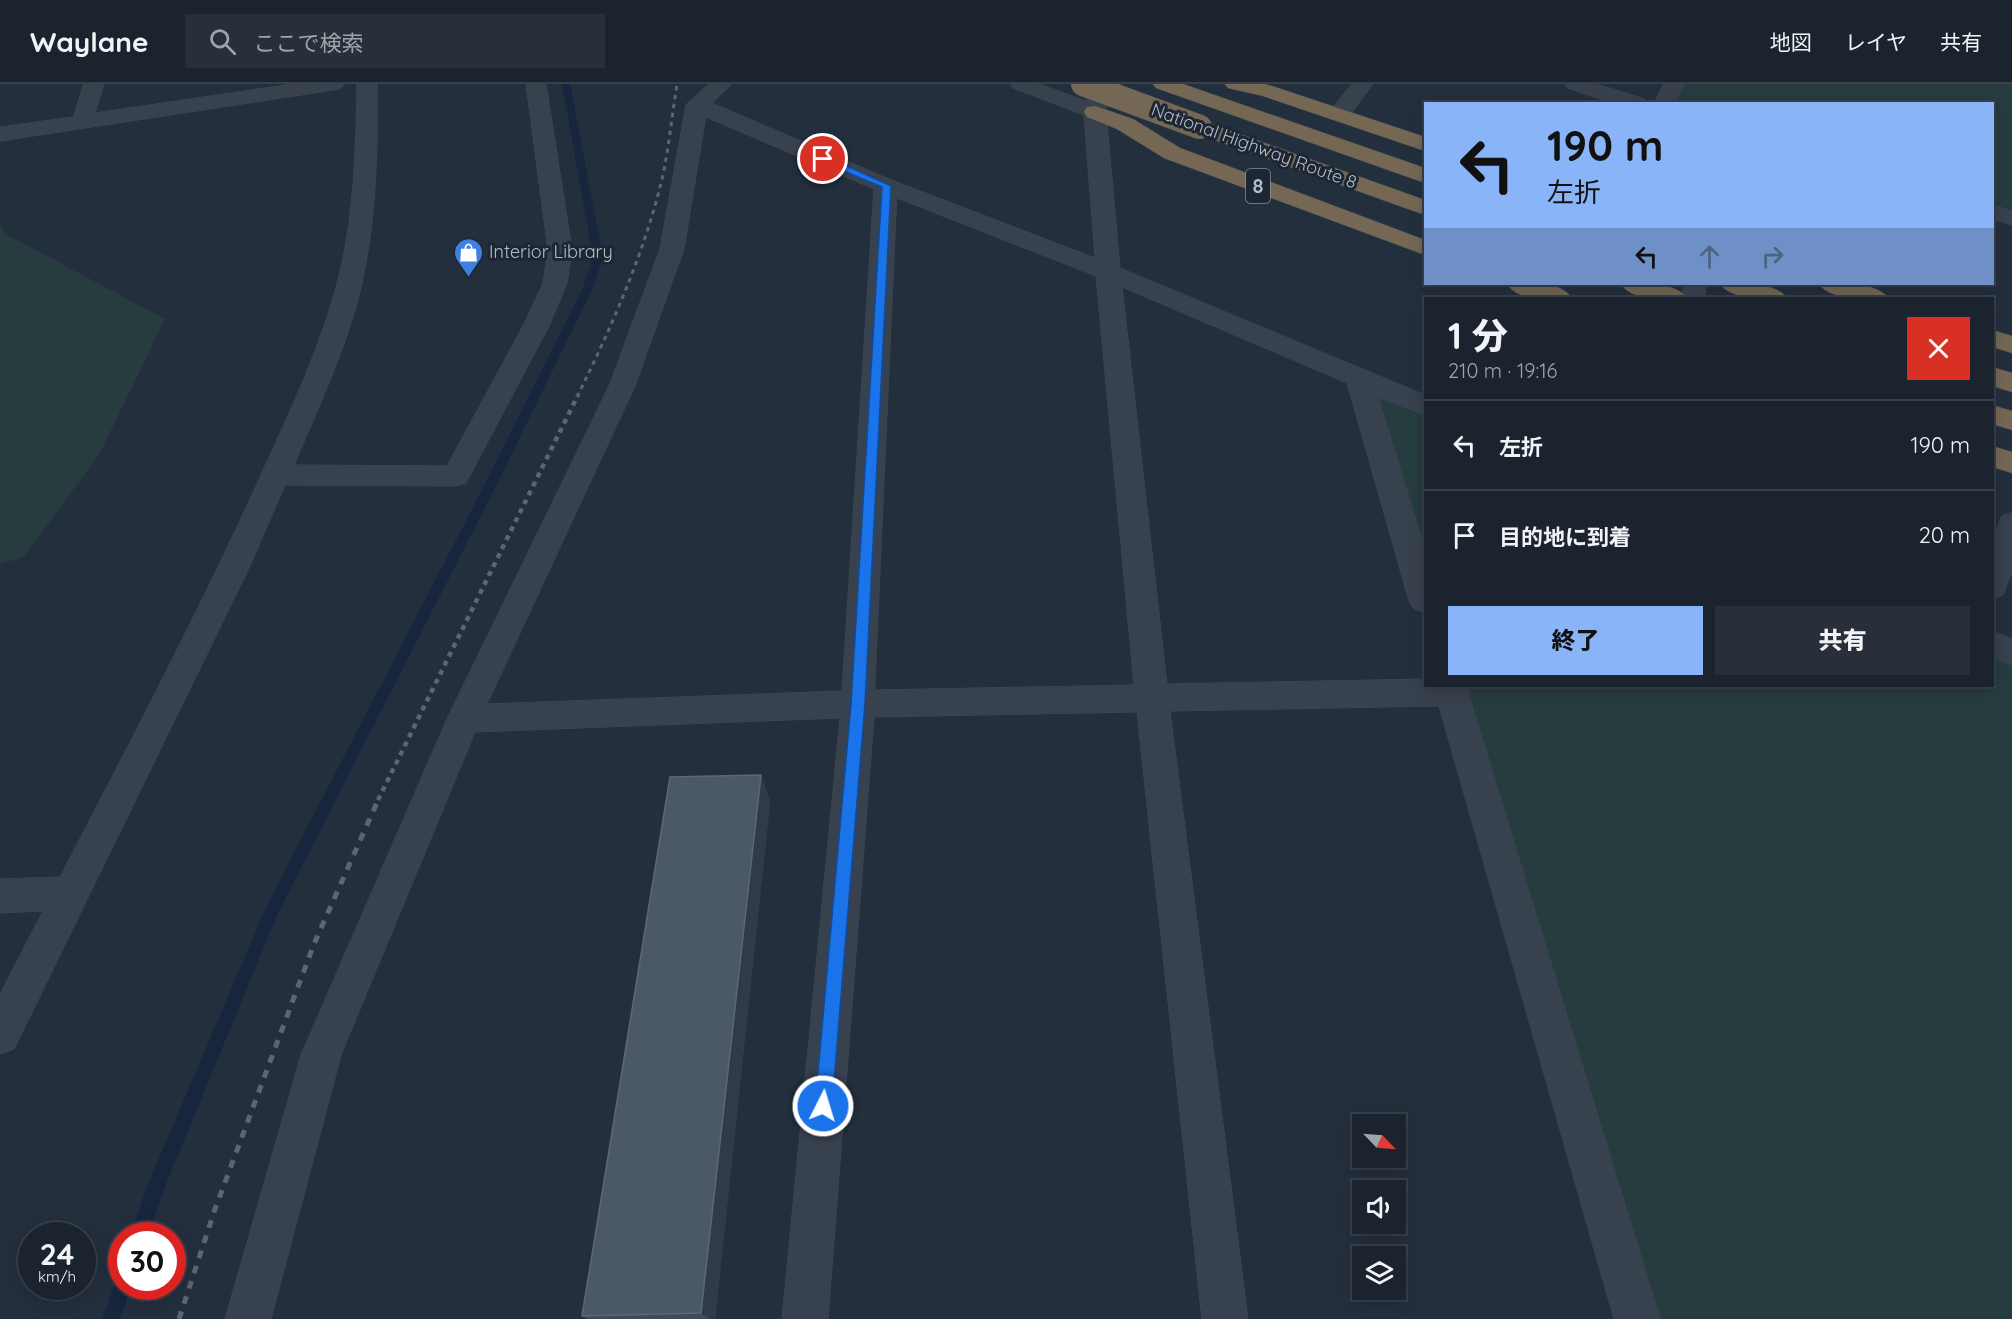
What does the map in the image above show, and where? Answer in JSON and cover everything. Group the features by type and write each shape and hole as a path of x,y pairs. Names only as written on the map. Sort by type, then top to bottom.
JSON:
{"highway":[{"name":"National Highway Route 8","path":"1163,84 1424,176"},
{"path":"1235,84 1268,91 1424,144"},
{"name":"National Highway Route 8","path":"1093,93 1200,127 1424,208"},
{"name":"8","path":"1093,93 1125,124 1172,153 1424,248"},
{"path":"1522,285 1556,297"},
{"path":"1636,285 1671,297"},
{"path":"1735,285 1771,297"},
{"path":"1834,285 1872,297"},
{"path":"1994,339 2012,345"},
{"path":"1994,377 2012,383"},
{"path":"1994,415 2012,421"},
{"path":"1994,457 2012,463"}],"street":[{"path":"82,122 94,84"},
{"path":"0,134 334,84"},
{"path":"0,1035 234,567 319,376 343,307 358,242 367,150 367,84"},
{"path":"275,475 456,476 536,326 555,284 560,250 536,84"},
{"path":"248,1319 321,1055 464,719 622,386 672,249 697,105 722,84"},
{"path":"1020,84 1093,93 1108,272 1152,698 1225,1319"},
{"path":"1339,114 1363,84"},
{"path":"1575,84 1631,102"},
{"path":"1665,102 1674,84"},
{"path":"697,105 886,186 1108,272 1424,406"},
{"path":"805,1319 858,704 886,186"},
{"path":"1994,213 2012,218"},
{"path":"1359,378 1424,598"},
{"path":"1994,581 2012,524"},
{"path":"1994,645 2012,652"},
{"path":"464,719 858,704 1451,689 1637,1319"},
{"path":"0,896 73,893"}],"green space":[{"path":"1674,84 2012,84 2012,213 1994,208 1994,102 1665,102"},
{"path":"0,224 4,233 165,319 100,453 24,557 0,564"},
{"path":"1359,378 1424,406 1424,598"},
{"path":"1994,645 2012,652 2012,1319 1637,1319 1450,687 1994,687"}],"building":[{"path":"761,775 701,1313 582,1316 670,777"}],"waterway":[{"path":"144,1222 157,1184 272,910 490,486 588,288 598,257 566,84"},
{"path":"111,1319 118,1300"}],"tunnel":[{"path":"1694,285 1694,297"}],"railway":[{"path":"577,397 614,317 655,207 669,143 677,84"},
{"path":"378,800 578,395"},
{"path":"179,1319 215,1209 314,944 379,798"}],"place":[{"name":"Interior Library","path":"468,278"}],"route":[{"path":"823,159 886,186 858,704 823,1106"}]}
